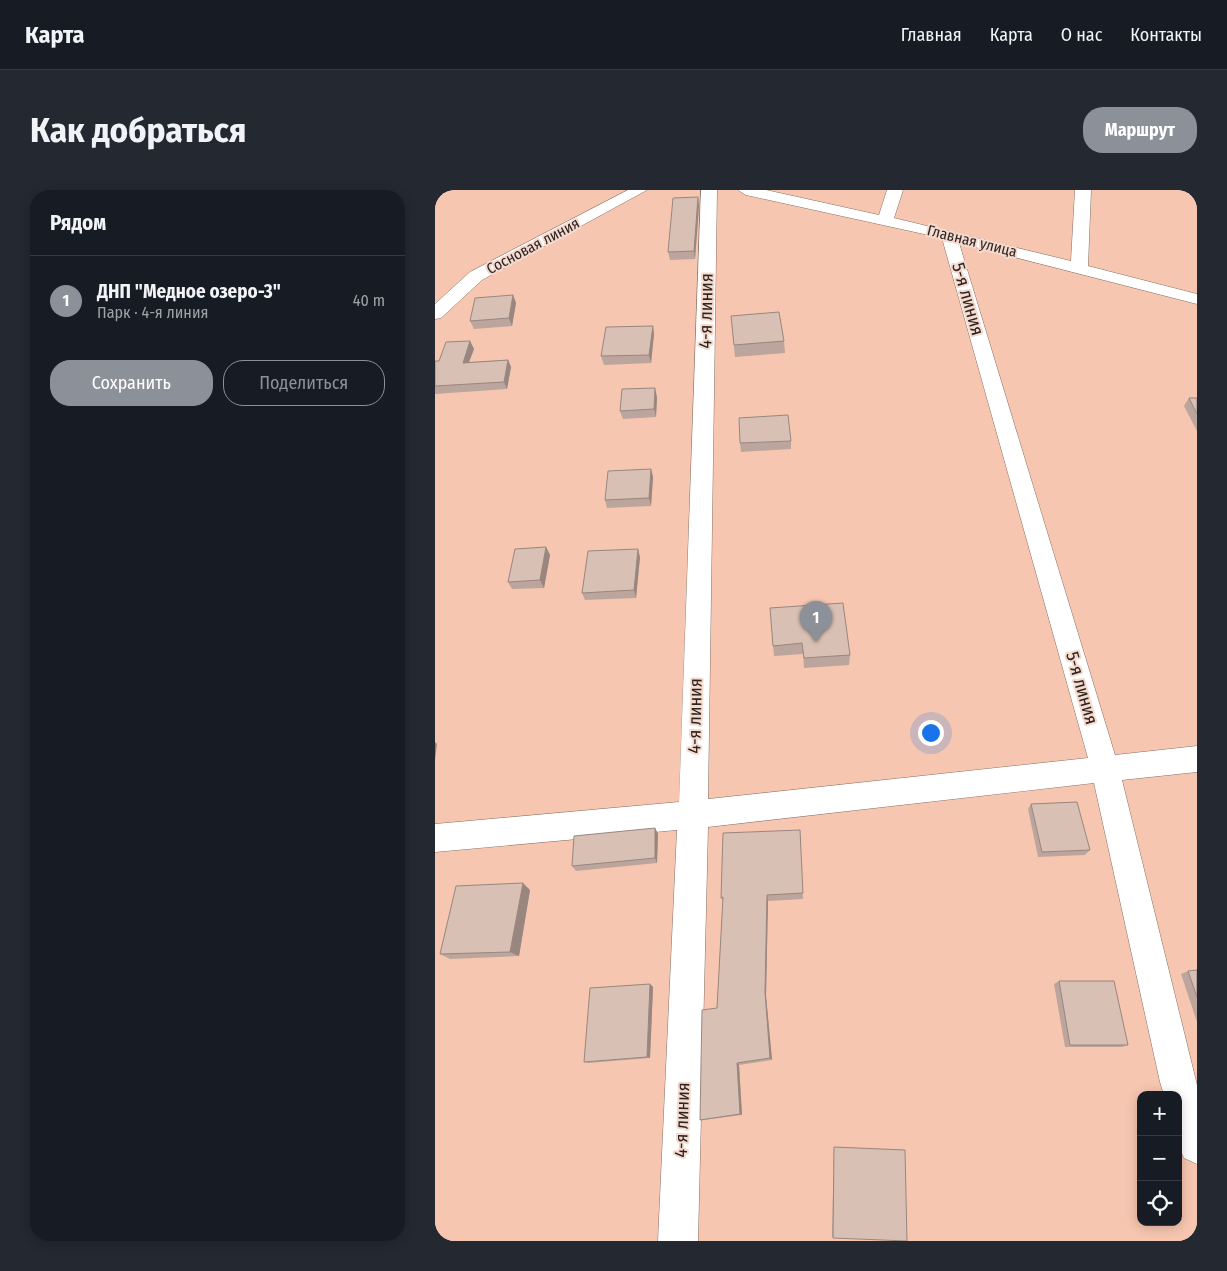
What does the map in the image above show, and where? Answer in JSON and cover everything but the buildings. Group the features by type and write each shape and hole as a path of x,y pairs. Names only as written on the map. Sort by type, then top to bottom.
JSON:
{"street":[{"name":"Сосновая линия","path":"439,310 476,276 639,190"},
{"name":"4-я линия","path":"678,1241 693,815 709,190"},
{"name":"Главная улица","path":"745,190 949,235 1079,268 1195,302"},
{"path":"885,220 895,190"},
{"path":"1079,268 1083,190"},
{"name":"5-я линия","path":"949,235 1105,768 1178,1082 1197,1145"},
{"path":"435,328 439,310"},
{"path":"435,838 693,815 1197,759"}],"shaded area":[{"path":"435,190 1197,190 1197,1241 435,1241"}],"place":[{"name":"ДНП \"Медное озеро-3\"","path":"816,642"}]}
